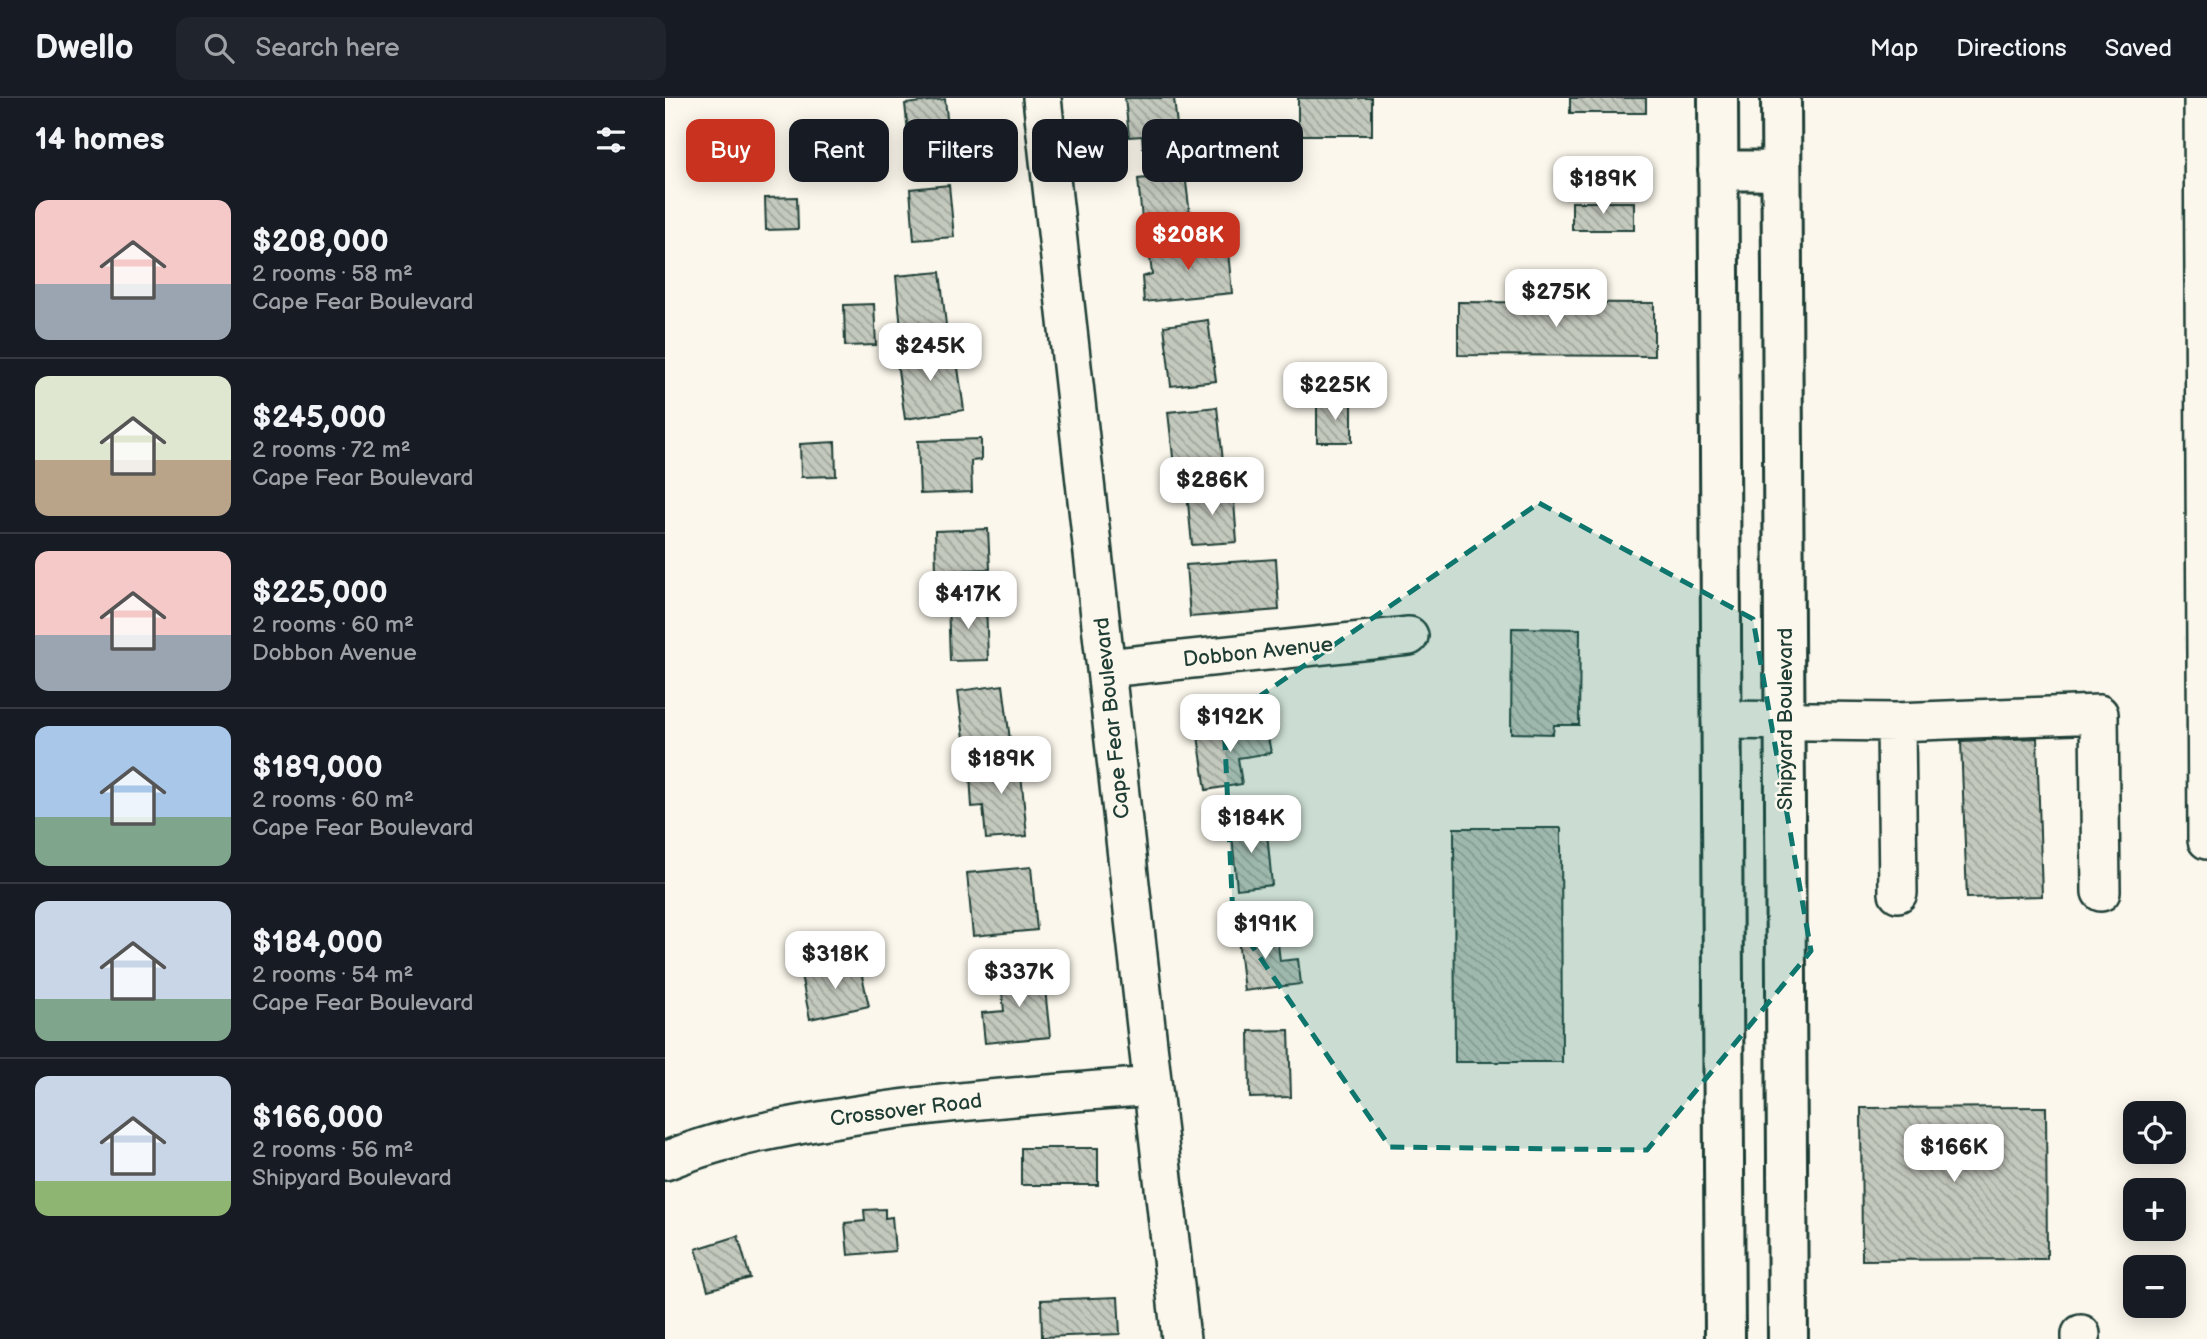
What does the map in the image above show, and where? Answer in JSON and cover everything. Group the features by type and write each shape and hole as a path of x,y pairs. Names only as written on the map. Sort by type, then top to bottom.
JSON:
{"main road":[{"path":"1718,98 1725,1339"},
{"name":"Shipyard Boulevard","path":"1781,98 1788,1339"},
{"path":"1718,170 1781,171"}],"street":[{"name":"Cape Fear Boulevard","path":"1042,98 1181,1339"},
{"path":"2203,98 2207,840"},
{"name":"Dobbon Avenue","path":"1107,668 1409,636"},
{"path":"1721,719 1896,722 2099,714 2101,892"},
{"path":"1896,722 1898,893"},
{"name":"Crossover Road","path":"665,1161 752,1133 850,1115 989,1099 1152,1086"}],"highlighted area":[{"path":"1539,503 1753,619 1811,951 1647,1150 1390,1147 1233,918 1224,721"}],"building":[{"path":"1125,98 1174,98 1176,119 1142,119 1142,136 1129,137"},
{"path":"1298,98 1372,98 1372,135 1303,135 1303,119 1298,119"},
{"path":"1570,98 1646,98 1646,113 1570,113"},
{"path":"945,99 947,119 907,119 905,104"},
{"path":"1138,179 1142,179 1142,182 1186,182 1191,223 1143,229"},
{"path":"949,185 954,237 914,240 910,189"},
{"path":"797,197 798,229 766,230 765,198"},
{"path":"1572,202 1634,202 1634,230 1572,230"},
{"path":"1227,241 1232,293 1144,302 1142,277 1152,274 1149,249"},
{"path":"940,272 947,334 902,339 896,276"},
{"path":"1458,302 1654,303 1654,356 1458,355"},
{"path":"874,304 876,345 845,346 844,305"},
{"path":"1208,320 1216,381 1171,386 1164,326"},
{"path":"955,347 964,410 905,419 896,356"},
{"path":"1317,401 1352,401 1352,442 1317,442"},
{"path":"1217,407 1223,461 1174,466 1168,412"},
{"path":"981,439 981,460 971,461 972,492 920,494 918,441"},
{"path":"835,442 836,476 801,477 800,444"},
{"path":"1233,488 1237,542 1192,545 1187,492"},
{"path":"988,529 990,569 936,571 935,531"},
{"path":"1276,559 1279,610 1190,617 1186,565"},
{"path":"948,601 986,601 988,660 950,661"},
{"path":"1512,628 1580,629 1579,725 1554,725 1553,734 1511,733"},
{"path":"1003,685 1010,740 965,746 958,691"},
{"path":"1266,726 1271,753 1238,758 1242,784 1206,790 1198,736"},
{"path":"2037,738 2042,896 1967,898 1961,741"},
{"path":"1019,753 1027,836 986,839 983,806 972,807 970,775 985,774 984,756"},
{"path":"1266,822 1272,885 1237,889 1231,825"},
{"path":"1454,828 1561,828 1562,1062 1455,1062"},
{"path":"1031,867 1037,930 973,936 967,873"},
{"path":"1276,926 1280,961 1298,959 1301,984 1244,991 1237,930"},
{"path":"859,963 869,1006 810,1019 801,975"},
{"path":"1043,969 1050,1037 985,1043 982,1013 1004,1011 1000,974"},
{"path":"1289,1030 1291,1097 1250,1098 1249,1031"},
{"path":"2046,1107 2047,1259 1862,1260 1861,1108"},
{"path":"1021,1148 1098,1148 1098,1185 1021,1185"},
{"path":"885,1209 885,1218 892,1217 895,1251 848,1255 845,1223 865,1221 864,1210"},
{"path":"738,1236 750,1278 708,1290 696,1249"},
{"path":"1118,1297 1120,1334 1042,1337 1041,1300"}]}
